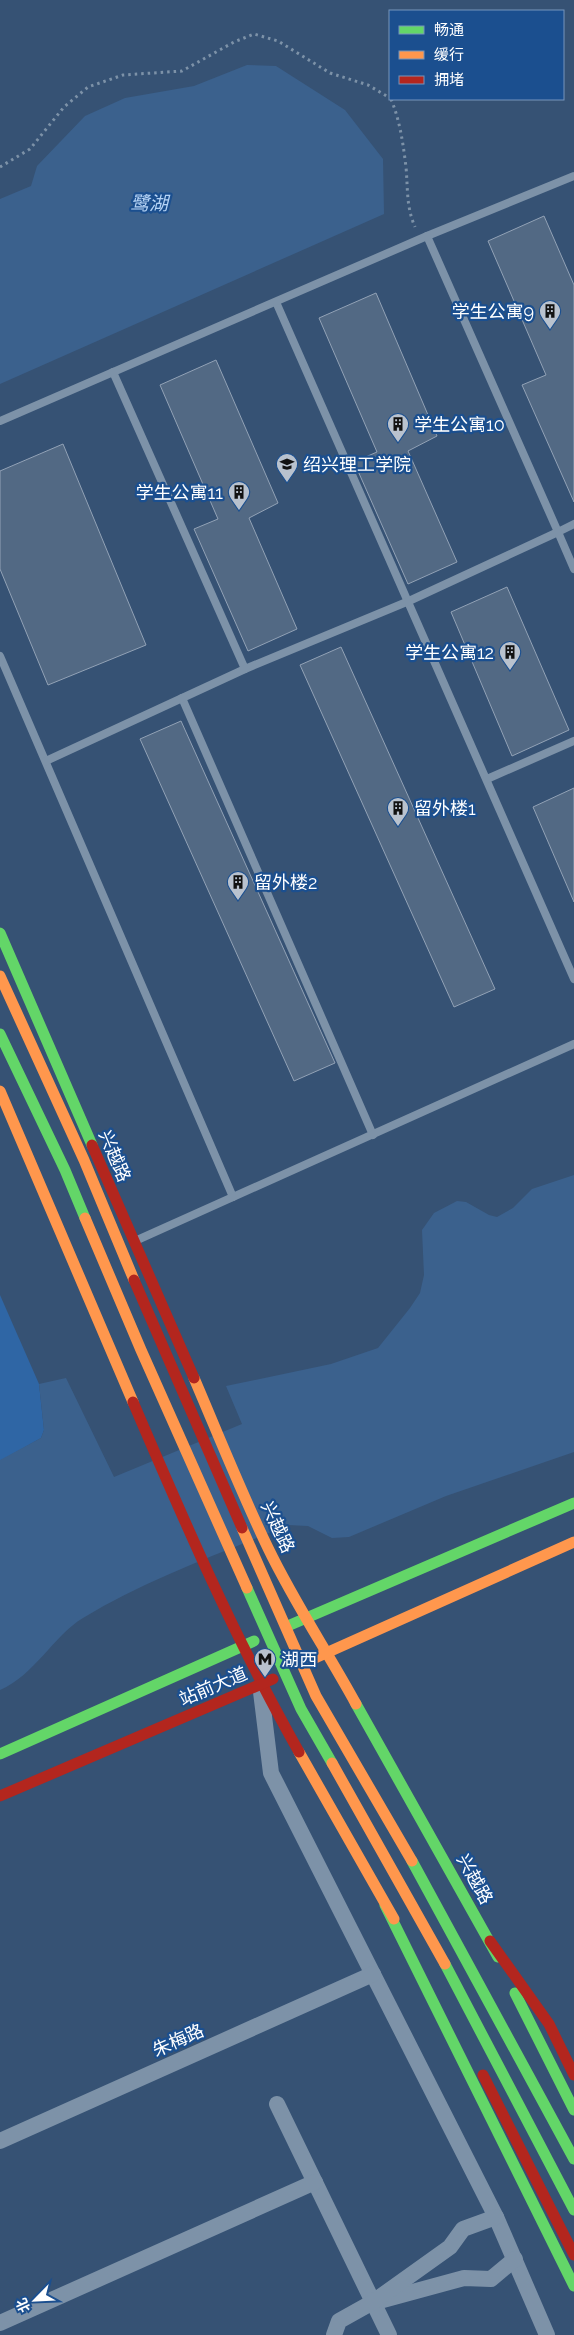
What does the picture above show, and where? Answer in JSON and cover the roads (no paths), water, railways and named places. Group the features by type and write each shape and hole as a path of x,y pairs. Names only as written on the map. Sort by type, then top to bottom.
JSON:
{"main road":[{"name":"兴越路","path":"0,933 172,1333 268,1548 304,1618 327,1652 490,1941 574,2110"},
{"path":"0,976 84,1160 165,1355 316,1696 439,1907 574,2159"},
{"path":"0,1034 65,1170 141,1350 301,1710 420,1917 574,2210"},
{"path":"0,1091 107,1346 206,1574 260,1685 499,2104 574,2255"},
{"name":"站前大道","path":"0,1754 304,1618 574,1503"},
{"name":"站前大道","path":"0,1796 260,1685 327,1652 574,1542"},
{"path":"385,1905 574,2286"},
{"path":"490,1941 549,2024 574,2075"}],"street":[{"path":"260,1685 271,1773 496,2217 547,2335"},
{"name":"朱梅路","path":"0,2141 373,1974"},
{"path":"277,2104 389,2335"},
{"path":"0,2322 315,2182"},
{"path":"334,2335 338,2321 373,2302 450,2247 462,2229 496,2217"},
{"path":"373,2302 464,2278 491,2279 515,2259"}],"lane":[{"path":"0,421 427,236 574,176"},
{"path":"427,236 574,569"},
{"path":"276,302 574,979"},
{"path":"113,372 245,669"},
{"path":"46,761 245,669 409,601 574,524"},
{"path":"0,656 233,1197"},
{"path":"182,698 373,1135"},
{"path":"487,779 574,741"},
{"path":"134,1242 574,1044"}],"water":[{"name":"鹭湖","path":"247,65 276,66 345,110 383,159 384,214 0,384 0,199 31,186 37,166 85,116 125,98 194,86"},
{"path":"574,1175 574,1452 446,1496 349,1537 332,1538 308,1526 288,1525 210,1557 132,1591 83,1618 62,1635 24,1675 0,1690 0,1460 41,1438 44,1430 39,1384 66,1378 114,1477 242,1424 226,1386 331,1364 378,1348 420,1293 424,1275 422,1230 434,1213 457,1201 466,1202 489,1215 497,1217 513,1208 532,1189"}],"place":[{"name":"学生公寓9","path":"550,330"},
{"name":"学生公寓10","path":"398,443"},
{"name":"绍兴理工学院","path":"287,483"},
{"name":"学生公寓11","path":"239,511"},
{"name":"学生公寓12","path":"510,671"},
{"name":"留外楼1","path":"398,827"},
{"name":"留外楼2","path":"238,901"},
{"name":"湖西","path":"265,1678"}]}
